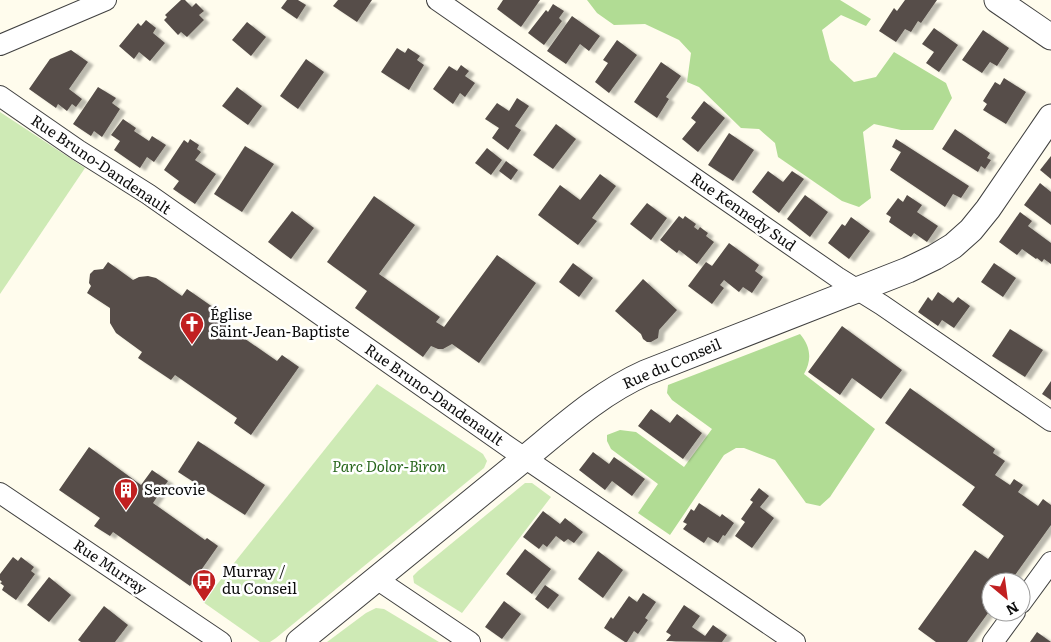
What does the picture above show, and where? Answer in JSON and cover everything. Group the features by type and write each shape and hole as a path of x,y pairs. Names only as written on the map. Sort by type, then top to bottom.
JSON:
{"street":[{"path":"0,45 106,0"},
{"name":"Rue Kennedy Sud","path":"437,0 1051,421"},
{"path":"997,0 1051,37"},
{"name":"Rue Bruno-Dandenault","path":"0,96 78,150 148,194 525,458 795,642"},
{"name":"Rue du Conseil","path":"300,642 525,458 612,390 628,381 908,270 953,246 971,230 988,209 1051,117"},
{"name":"Rue Murray","path":"0,493 221,642"},
{"path":"1031,590 1051,562"},
{"path":"378,580 470,642"},
{"path":"993,642 1008,622"}],"green space":[{"path":"587,0 840,0 871,19 866,26 841,15 822,30 830,60 854,82 876,77 894,52 946,83 952,98 933,130 901,130 874,124 863,132 871,198 859,207 842,201 778,157 775,143 759,129 741,128 699,87 687,82 691,53 679,40 645,24 614,25 597,13"},
{"path":"0,112 85,168 0,294"},
{"path":"800,334 804,339 809,354 807,369 804,374 875,429 830,497 820,506 806,503 775,460 744,448 736,448 724,455 670,535 638,513 658,484 611,449 607,441 607,435 620,430 636,432 684,467 712,429 672,400 667,393 668,385"},
{"name":"Parc Dolor-Biron","path":"377,384 483,454 487,461 484,468 276,638 270,642 260,642 203,602"},
{"path":"525,483 532,483 551,497 462,613 414,583 413,576 418,571"},
{"path":"376,608 384,609 439,642 327,642 366,613"}],"building":[{"path":"181,0 185,0 192,7 196,3 204,11 199,15 204,20 187,37 181,32 178,35 164,20 167,17 165,15"},
{"path":"287,0 298,0 306,5 297,19 281,8"},
{"path":"338,0 372,0 357,22 333,6"},
{"path":"503,0 540,0 521,27 497,9"},
{"path":"905,0 937,0 921,23 918,21 911,32 905,29 896,42 879,31 894,8 897,11"},
{"path":"553,4 564,11 559,18 562,21 544,45 528,33"},
{"path":"572,16 600,36 589,51 580,44 566,64 547,51"},
{"path":"146,20 156,28 153,33 165,43 150,61 139,52 134,59 119,46 138,23 141,26"},
{"path":"247,22 266,37 251,56 232,40"},
{"path":"934,28 958,45 939,72 926,63 934,52 922,44"},
{"path":"983,30 1009,48 997,66 990,62 982,73 962,60"},
{"path":"617,40 637,55 609,93 595,82 608,63 603,60"},
{"path":"397,48 405,53 408,48 420,56 417,60 424,65 409,90 381,72"},
{"path":"71,50 88,62 69,89 82,99 76,107 72,104 67,111 58,104 56,108 29,89 50,59"},
{"path":"306,59 324,72 298,109 280,96"},
{"path":"661,62 681,76 666,97 669,99 657,118 634,102"},
{"path":"461,65 469,71 465,76 475,83 465,97 460,93 453,104 433,89 449,66 457,71"},
{"path":"1004,78 1026,92 1006,124 983,110 987,104 983,101 995,82 1000,85"},
{"path":"98,87 116,98 112,103 120,109 102,137 94,131 91,136 73,124"},
{"path":"237,87 262,106 248,125 222,106"},
{"path":"517,98 529,106 515,126 521,130 508,150 492,138 499,128 485,119 497,103 509,111"},
{"path":"704,101 725,118 698,152 682,139 696,122 691,118"},
{"path":"123,119 136,128 134,131 149,141 152,136 166,145 154,162 147,157 140,168 114,150 120,141 111,135"},
{"path":"556,124 576,139 553,169 533,155"},
{"path":"955,129 990,153 987,158 991,160 985,169 981,166 978,172 942,149"},
{"path":"729,133 754,150 733,181 708,165"},
{"path":"190,139 199,145 197,149 201,152 195,160 216,174 195,204 173,189 179,181 164,170 184,140 188,143"},
{"path":"896,139 969,186 961,198 953,194 945,207 890,170 901,152 892,147"},
{"path":"245,146 274,164 242,212 214,194"},
{"path":"487,148 502,160 491,175 475,163"},
{"path":"1051,156 1051,179 1040,170"},
{"path":"506,161 518,170 511,180 499,171"},
{"path":"768,171 783,182 792,171 804,179 779,213 752,192"},
{"path":"600,174 616,186 592,218 597,221 578,245 538,215 560,185 580,200"},
{"path":"1040,183 1051,192 1051,225 1024,205"},
{"path":"805,195 828,212 810,237 787,219"},
{"path":"907,195 922,205 917,212 938,226 927,242 914,233 911,237 889,222 891,217 886,214 898,198 903,202"},
{"path":"374,196 415,225 379,274 440,317 436,322 444,327 497,255 536,283 479,363 452,344 443,349 431,346 423,357 355,308 367,291 327,262"},
{"path":"647,203 667,218 651,240 630,224"},
{"path":"292,211 314,228 291,259 268,242"},
{"path":"1020,212 1032,221 1028,226 1051,243 1051,264 1044,259 1042,262 1036,259 1022,249 1017,255 999,242"},
{"path":"679,216 683,219 685,216 696,224 694,227 698,230 700,227 708,233 706,236 714,242 697,264 679,250 677,253 660,240"},
{"path":"851,217 870,231 849,259 828,243 842,224 845,226"},
{"path":"729,243 759,265 755,271 763,277 752,293 743,287 739,292 724,280 720,285 724,288 712,304 688,286 706,262 712,266"},
{"name":"Église Saint-Jean-Baptiste","path":"108,262 133,280 148,276 156,278 182,296 187,289 220,312 215,318 277,361 282,355 299,367 251,435 234,423 237,418 175,375 171,380 138,358 142,352 116,333 110,323 110,308 87,293 91,286 89,283 90,274 94,270 103,269"},
{"path":"573,263 593,278 579,297 559,282"},
{"path":"994,263 1016,278 1003,297 981,282"},
{"path":"643,279 677,310 659,330 658,338 651,342 643,339 641,334 615,311"},
{"path":"938,292 953,303 958,297 970,306 954,328 942,320 938,326 918,312 928,297 932,301"},
{"path":"842,326 902,370 881,399 852,378 840,395 808,372"},
{"path":"1010,329 1043,350 1025,377 992,356"},
{"path":"1051,381 1051,400 1042,394"},
{"path":"910,388 995,449 993,453 1005,461 995,475 1010,485 1014,479 1023,485 1018,492 1038,506 1043,499 1051,505 1051,525 1017,572 981,572 982,622 967,642 936,642 918,629 975,550 988,559 1004,536 962,505 975,487 885,423"},
{"path":"651,409 670,423 677,414 702,433 683,459 638,426"},
{"path":"198,441 265,485 245,515 178,472"},
{"name":"Sercovie","path":"89,447 141,485 152,470 168,481 153,503 205,540 207,538 218,546 190,586 113,532 110,536 94,526 100,518 59,490"},
{"path":"593,452 609,464 614,457 645,479 632,496 612,481 605,490 579,470"},
{"path":"759,488 769,496 760,507 774,518 752,548 735,536 745,522 741,519 753,502 750,500"},
{"path":"699,503 720,517 722,514 734,523 718,543 708,537 704,543 683,529 687,524 683,522 691,509 694,511"},
{"path":"543,511 560,524 565,518 583,532 574,543 568,539 564,542 556,536 547,547 543,544 539,549 523,537"},
{"path":"525,549 551,569 532,594 506,574"},
{"path":"598,551 623,570 603,598 578,579"},
{"path":"13,557 18,561 21,557 34,567 31,571 35,574 16,600 2,590 4,586 0,583 2,582 0,574"},
{"path":"49,577 71,595 49,622 27,605"},
{"path":"545,585 559,595 548,609 535,599"},
{"path":"643,593 656,602 645,618 648,620 638,634 634,631 627,642 625,642 604,628 611,617 613,619 629,596 637,602"},
{"path":"504,601 521,614 502,639 485,627"},
{"path":"684,605 700,616 692,627 705,636 713,625 727,635 722,642 666,641 671,635 666,632"},
{"path":"104,606 128,625 115,642 81,642 78,640"},
{"path":"1037,632 1051,642 1030,642"}],"place":[{"name":"Église Saint-Jean-Baptiste","path":"192,345"},
{"name":"Sercovie","path":"126,511"},
{"name":"Murray / du Conseil","path":"204,602"}]}
